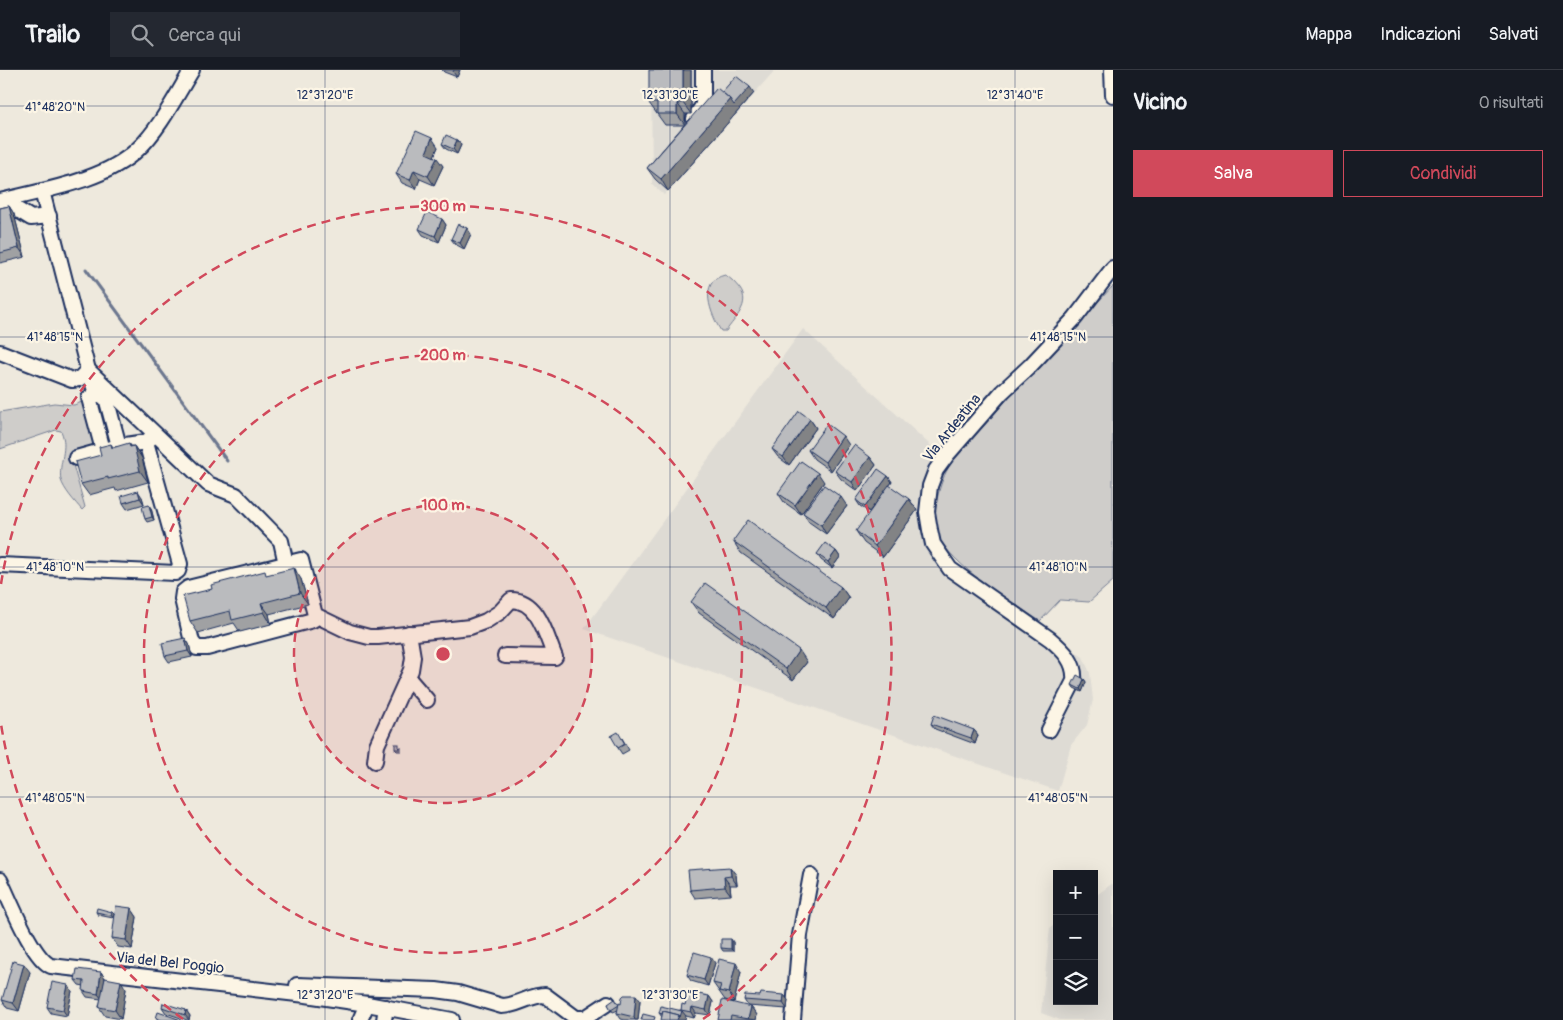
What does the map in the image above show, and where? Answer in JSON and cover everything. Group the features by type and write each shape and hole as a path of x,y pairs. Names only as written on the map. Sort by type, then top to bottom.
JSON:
{"street":[{"path":"0,201 97,174 120,162 134,152 148,138 192,70"},
{"path":"688,129 703,105 703,70"},
{"path":"1112,70 1113,95"},
{"path":"42,190 88,370 97,396"},
{"path":"0,215 18,210 31,218 49,216"},
{"name":"Via Ardeatina","path":"1049,730 1074,681 1074,672 1070,660 1065,652 1050,639 950,569 933,544 927,512 930,486 936,470 947,455 1002,392 1030,366 1075,318 1113,268"},
{"path":"0,352 72,380 79,379 88,370"},
{"path":"88,370 151,438 208,484 236,495 281,541 286,564"},
{"path":"103,450 89,398 105,394 119,446"},
{"path":"76,458 151,438"},
{"path":"0,565 175,573 178,571 180,564 151,438"},
{"path":"301,560 315,615 313,620 207,648 197,648 192,642 182,599 183,592 188,588 301,560"},
{"path":"315,615 350,632 369,638 470,627 500,612 511,600 517,600 530,606 538,615 555,657 506,656"},
{"path":"375,761 377,745 408,678 412,657 409,633"},
{"path":"408,678 427,700"},
{"path":"793,1020 800,936 811,875"},
{"name":"Via del Bel Poggio","path":"0,880 36,951 43,961 51,966 306,995 367,1004 385,1014 452,1020"},
{"path":"296,985 436,990 464,995 502,1006 545,995 573,1017 580,1019 585,1018 608,1003"},
{"path":"360,1020 367,1004"}],"shaded area":[{"path":"651,70 775,70 664,195 652,184"},
{"path":"725,275 740,289 744,300 740,311 726,331 721,331 710,308 709,291 711,284 716,278"},
{"path":"1113,286 1113,581 1089,602 1060,600 1040,621 983,582 944,546 935,527 937,499 946,472 959,453 1035,368"},
{"path":"803,329 939,453 924,489 930,551 1083,657 1090,673 1093,700 1087,725 1071,745 1058,791 584,629"},
{"path":"86,391 97,443 93,448 71,458 85,507 82,510 62,484 60,474 64,443 61,431 56,430 0,449 0,412 54,403 74,405 82,402 82,392"},
{"path":"1113,883 1113,1020 1060,1020 1041,1013 1050,928 1053,926 1053,1005 1098,1005 1098,894"}],"building":[{"path":"649,70 683,70 683,103 677,103 677,114 657,114 657,103 649,103"},
{"path":"736,76 750,87 734,105 722,92"},
{"path":"717,88 730,99 661,179 647,168"},
{"path":"416,131 432,138 426,153 437,158 428,176 414,170 410,180 396,174"},
{"path":"446,135 457,140 453,149 442,144"},
{"path":"9,206 19,248 0,253 0,208"},
{"path":"427,212 442,219 435,236 419,229"},
{"path":"458,224 467,228 460,243 451,239"},
{"path":"799,411 810,419 783,457 772,449"},
{"path":"827,424 843,436 825,462 808,450"},
{"path":"129,443 130,447 134,446 140,471 81,484 75,462 101,455 99,447 111,444 112,448"},
{"path":"854,445 870,457 852,482 835,471"},
{"path":"801,461 818,473 795,505 778,493"},
{"path":"878,469 888,476 865,507 856,500"},
{"path":"824,485 841,497 821,525 803,513"},
{"path":"889,485 909,499 875,546 856,531"},
{"path":"138,491 140,498 123,503 121,496"},
{"path":"149,505 152,517 145,519 142,507"},
{"path":"748,520 841,587 826,608 733,541"},
{"path":"825,543 836,551 828,562 817,554"},
{"path":"294,568 300,593 261,603 264,612 232,620 230,611 190,621 183,596 212,589 211,585 265,571 266,575"},
{"path":"705,583 799,650 786,669 691,602"},
{"path":"185,638 188,651 165,656 162,643"},
{"path":"1077,675 1084,679 1080,689 1072,685"},
{"path":"934,715 974,730 971,738 931,724"},
{"path":"618,732 625,744 618,748 611,736"},
{"path":"395,744 399,744 399,749 395,749"},
{"path":"730,867 731,876 724,877 725,887 690,890 688,870"},
{"path":"116,906 131,908 126,940 112,938"},
{"path":"97,908 112,912 111,915 96,912"},
{"path":"721,939 731,939 731,949 721,948"},
{"path":"694,952 711,957 704,980 687,975"},
{"path":"719,959 736,963 729,993 719,991 721,985 713,983"},
{"path":"13,961 24,964 13,1003 2,1000"},
{"path":"77,969 101,972 98,994 83,991 84,981 75,980"},
{"path":"105,978 121,981 115,1010 99,1007"},
{"path":"52,982 68,985 63,1010 47,1007"},
{"path":"688,992 709,996 706,1010 692,1007 691,1012 681,1010 682,1004 685,1005"},
{"path":"761,993 784,995 783,1003 744,1000 745,995 760,996"},
{"path":"624,995 636,995 634,1017 617,1013 619,1003 621,1004"},
{"path":"615,999 619,1005 611,1010 608,1004"},
{"path":"722,1000 751,1007 748,1019 731,1016 730,1020 718,1020"},
{"path":"163,1003 186,1010 185,1015 162,1007"},
{"path":"661,1006 682,1011 680,1017 679,1015 663,1011 662,1014 659,1013"},
{"path":"663,1011 679,1015 677,1020 661,1020"},
{"path":"158,1012 181,1020 162,1020 156,1018"},
{"path":"643,1014 655,1017 654,1020 641,1020"}],"waterway":[{"path":"86,269 227,461"}]}
